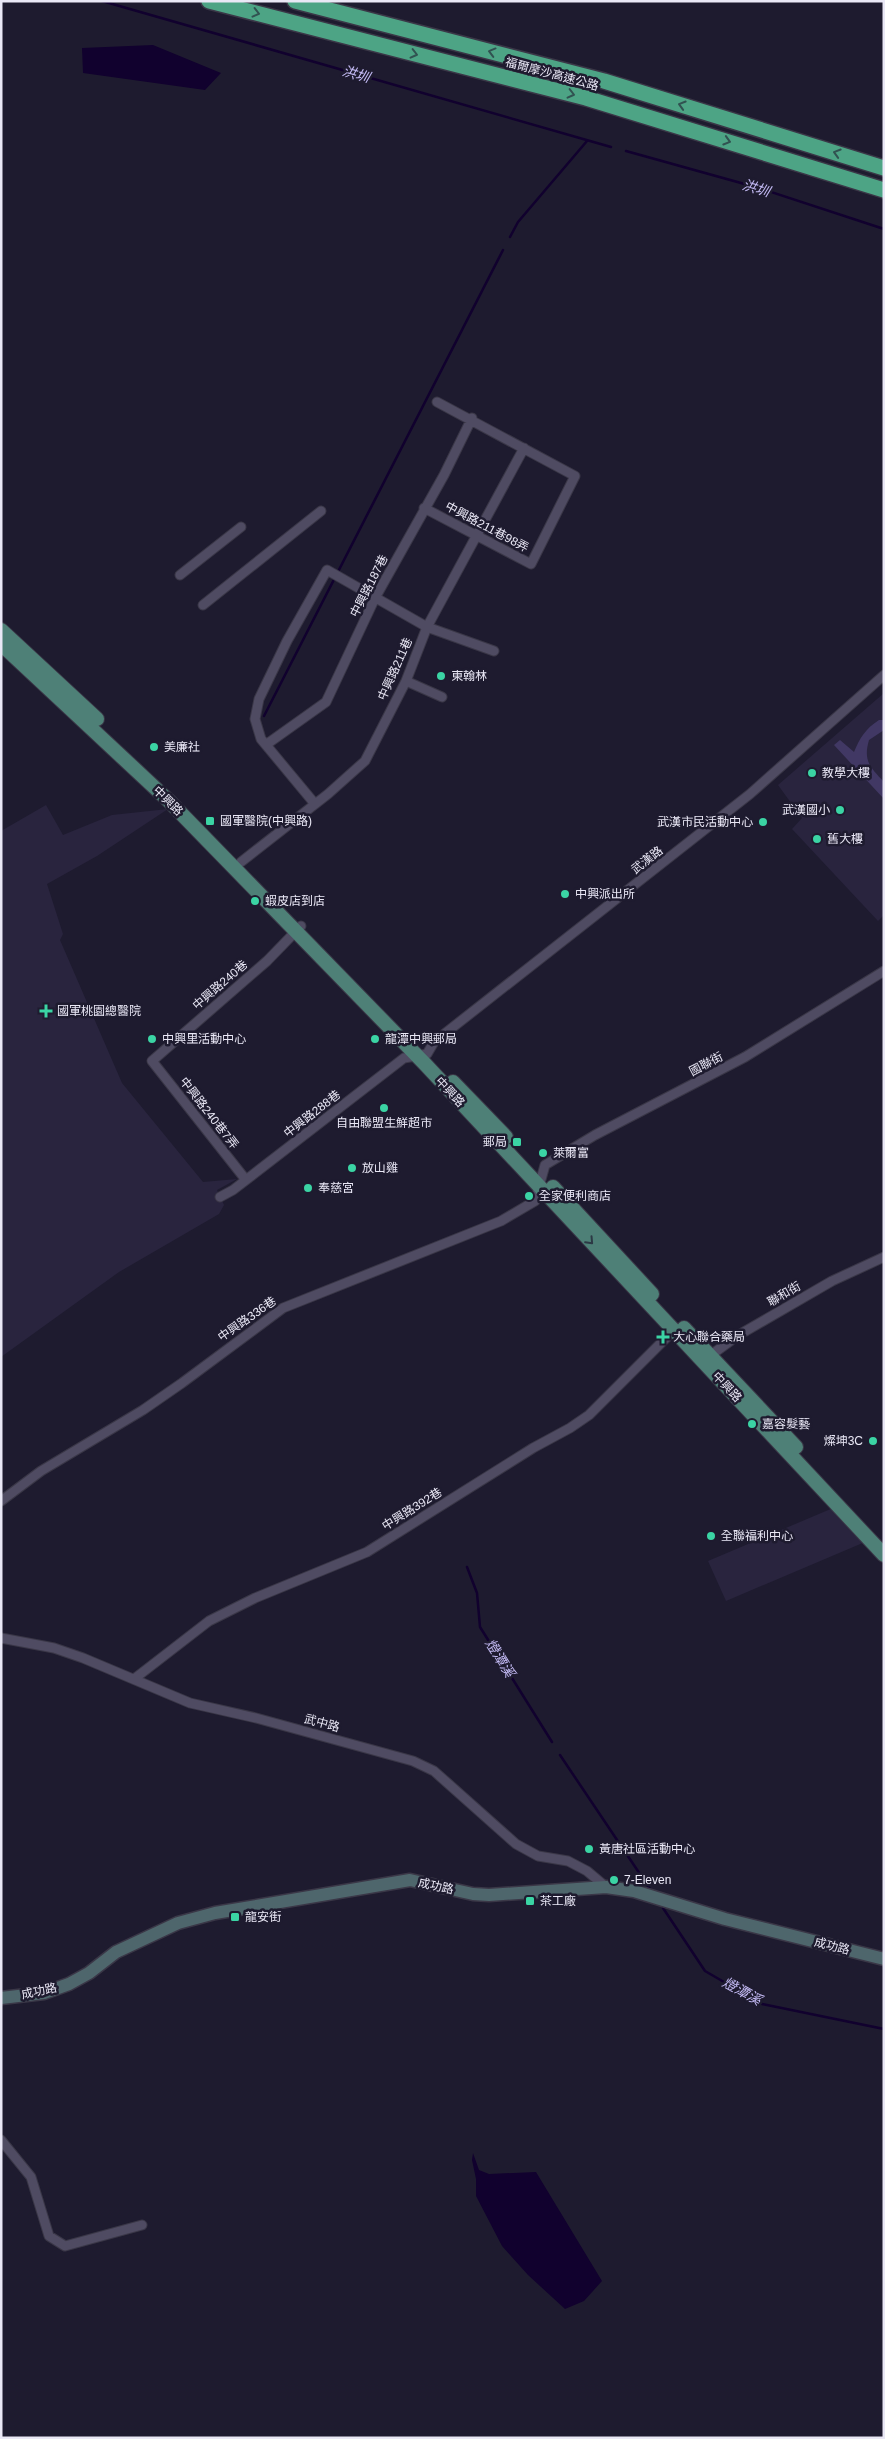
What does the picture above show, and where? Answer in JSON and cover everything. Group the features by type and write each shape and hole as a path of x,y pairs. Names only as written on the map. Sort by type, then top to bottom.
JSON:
{"highway":[{"name":"福爾摩沙高速公路","path":"209,1 586,98 884,190"},
{"name":"福爾摩沙高速公路","path":"295,1 604,81 884,168"}],"main road":[{"name":"中興路","path":"1,630 92,715 240,862 298,929"},
{"name":"中興路","path":"1,644 169,801 298,929 539,1180 600,1235 677,1326 884,1540"},
{"name":"中興路","path":"707,1358 884,1555"}],"street":[{"path":"438,402 472,418 524,448"},
{"name":"中興路187巷","path":"267,744 326,702 376,598 424,508 444,475 472,418"},
{"name":"中興路211巷98弄","path":"424,508 531,564 575,476 524,448"},
{"name":"中興路211巷","path":"240,862 365,761 406,681 427,627 524,448"},
{"path":"203,605 321,511"},
{"path":"180,575 240,527"},
{"path":"314,804 258,732 255,719 259,699 333,574 427,627 494,651"},
{"name":"武漢路","path":"421,1055 440,1037 750,794 884,675"},
{"path":"406,681 442,697"},
{"name":"中興路240巷","path":"152,1061 267,961 298,929"},
{"name":"國聯街","path":"539,1180 544,1165 596,1135 745,1057 884,972"},
{"name":"中興路288巷","path":"220,1197 246,1180 404,1058 421,1055"},
{"name":"中興路240巷7弄","path":"152,1061 246,1180"},
{"name":"中興路336巷","path":"1,1501 42,1470 84,1443 142,1410 182,1383 283,1308 501,1221 535,1201 539,1180"},
{"name":"聯和街","path":"707,1358 737,1336 832,1280 884,1257"},
{"name":"中興路392巷","path":"134,1679 209,1620 255,1598 367,1552 533,1448 570,1428 589,1415 677,1326"},
{"name":"武中路","path":"1,1638 54,1648 190,1703 256,1718 413,1761 434,1771 516,1844 538,1856 568,1861 587,1871 606,1887"},
{"name":"成功路","path":"1,1998 44,1993 69,1984 89,1973 116,1952 178,1923 225,1911 410,1880 474,1894 489,1895 606,1887 634,1891 725,1918 884,1959"},
{"path":"2,2145 31,2177 49,2236 65,2246 142,2225"}],"shaded area":[{"path":"153,45 221,73 205,90 83,73 82,48"},
{"name":"武漢國小","path":"884,693 884,915 878,921 792,829 802,818 778,785"},
{"path":"879,720 884,720 884,730 869,740 867,759 884,782 884,799 834,745 840,740 854,752 864,734"},
{"name":"國軍桃園總醫院","path":"46,805 63,835 112,815 168,809 97,856 47,884 63,934 60,940 122,1083 203,1182 237,1179 217,1190 224,1205 219,1214 119,1272 1,1357 1,831"},
{"path":"833,1508 865,1542 726,1601 708,1561"},
{"path":"473,2153 479,2170 489,2174 536,2172 602,2281 584,2301 565,2309 528,2275 502,2246 476,2196"}],"waterway":[{"name":"洪圳","path":"102,1 611,147"},
{"path":"510,237 518,222 587,141"},
{"name":"洪圳","path":"626,151 759,188 884,229"},
{"path":"264,716 503,250"},
{"name":"燈潭溪","path":"467,1567 477,1593 480,1627 552,1742"},
{"name":"燈潭溪","path":"560,1755 650,1889"},
{"name":"燈潭溪","path":"663,1908 705,1971 762,2004 884,2029"}],"place":[{"name":"東翰林","path":"441,676"},
{"name":"美廉社","path":"154,747"},
{"name":"教學大樓","path":"812,773"},
{"name":"武漢國小","path":"840,810"},
{"name":"國軍醫院(中興路)","path":"210,821"},
{"name":"武漢市民活動中心","path":"763,822"},
{"name":"舊大樓","path":"817,839"},
{"name":"中興派出所","path":"565,894"},
{"name":"蝦皮店到店","path":"255,901"},
{"name":"國軍桃園總醫院","path":"46,1011"},
{"name":"中興里活動中心","path":"152,1039"},
{"name":"龍潭中興郵局","path":"375,1039"},
{"name":"自由聯盟生鮮超市","path":"384,1108"},
{"name":"郵局","path":"517,1142"},
{"name":"萊爾富","path":"543,1153"},
{"name":"放山雞","path":"352,1168"},
{"name":"奉慈宮","path":"308,1188"},
{"name":"全家便利商店","path":"529,1196"},
{"name":"大心聯合藥局","path":"663,1337"},
{"name":"嘉容髮藝","path":"752,1424"},
{"name":"燦坤3C","path":"873,1441"},
{"name":"全聯福利中心","path":"711,1536"},
{"name":"黃唐社區活動中心","path":"589,1849"},
{"name":"7-Eleven","path":"614,1880"},
{"name":"茶工廠","path":"530,1901"},
{"name":"龍安街","path":"235,1917"}]}
